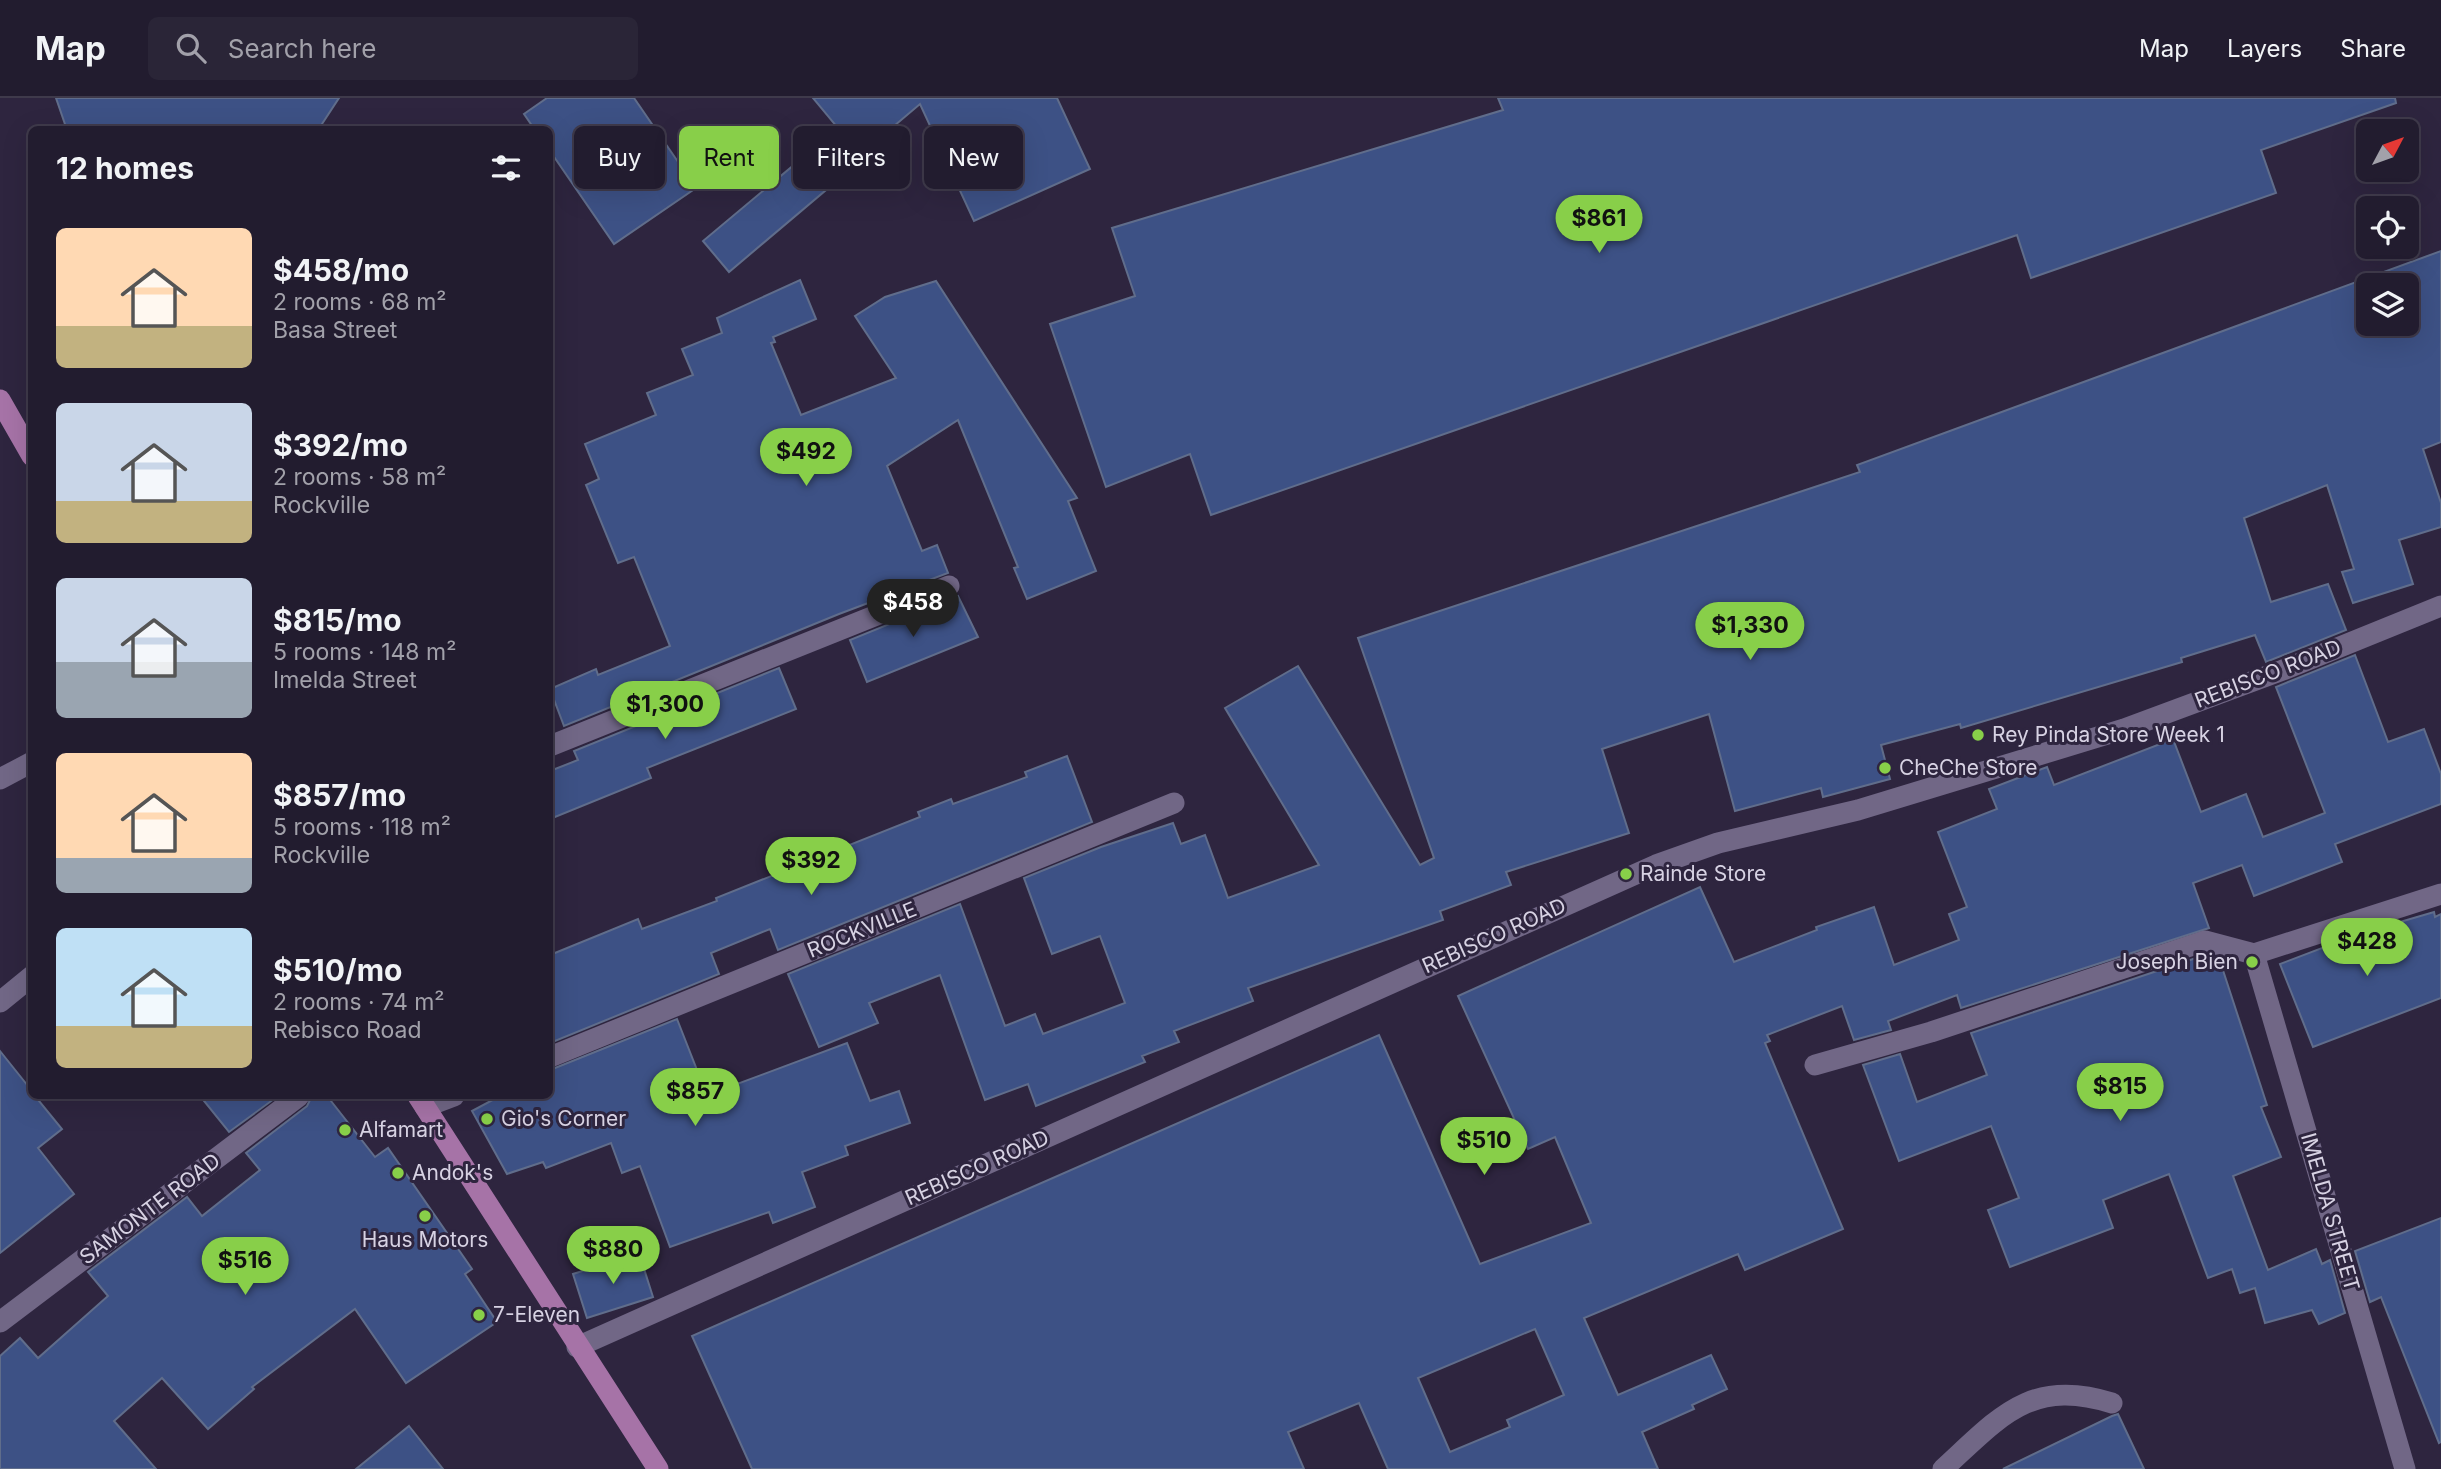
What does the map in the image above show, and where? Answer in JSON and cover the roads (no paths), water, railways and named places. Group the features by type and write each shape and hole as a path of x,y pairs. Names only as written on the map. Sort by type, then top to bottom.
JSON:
{"main road":[{"path":"0,400 28,449"},
{"path":"421,1101 658,1469"}],"street":[{"path":"553,745 949,586"},
{"name":"REBISCO ROAD","path":"577,1347 1597,889 1657,865 1718,844 1858,810 2124,729 2283,670 2441,606"},
{"path":"0,779 28,764"},
{"name":"ROCKVILLE","path":"553,1055 1174,803"},
{"path":"1815,1065 1931,1032 2205,941 2254,954 2441,894"},
{"name":"IMELDA STREET","path":"2254,954 2405,1469"},
{"path":"0,1002 28,979"},
{"name":"SAMONTE ROAD","path":"0,1322 295,1099"},
{"path":"1942,1469 1996,1420 2026,1401 2060,1393 2085,1395 2112,1403"}],"place":[{"name":"Rey Pinda Store Week 1","path":"1978,735"},
{"name":"CheChe Store","path":"1885,768"},
{"name":"Rainde Store","path":"1626,874"},
{"name":"Joseph Bien","path":"2252,962"},
{"name":"Gio's Corner","path":"487,1119"},
{"name":"Alfamart","path":"345,1130"},
{"name":"Andok's","path":"398,1173"},
{"name":"Haus Motors","path":"425,1216"},
{"name":"7-Eleven","path":"479,1315"}]}
